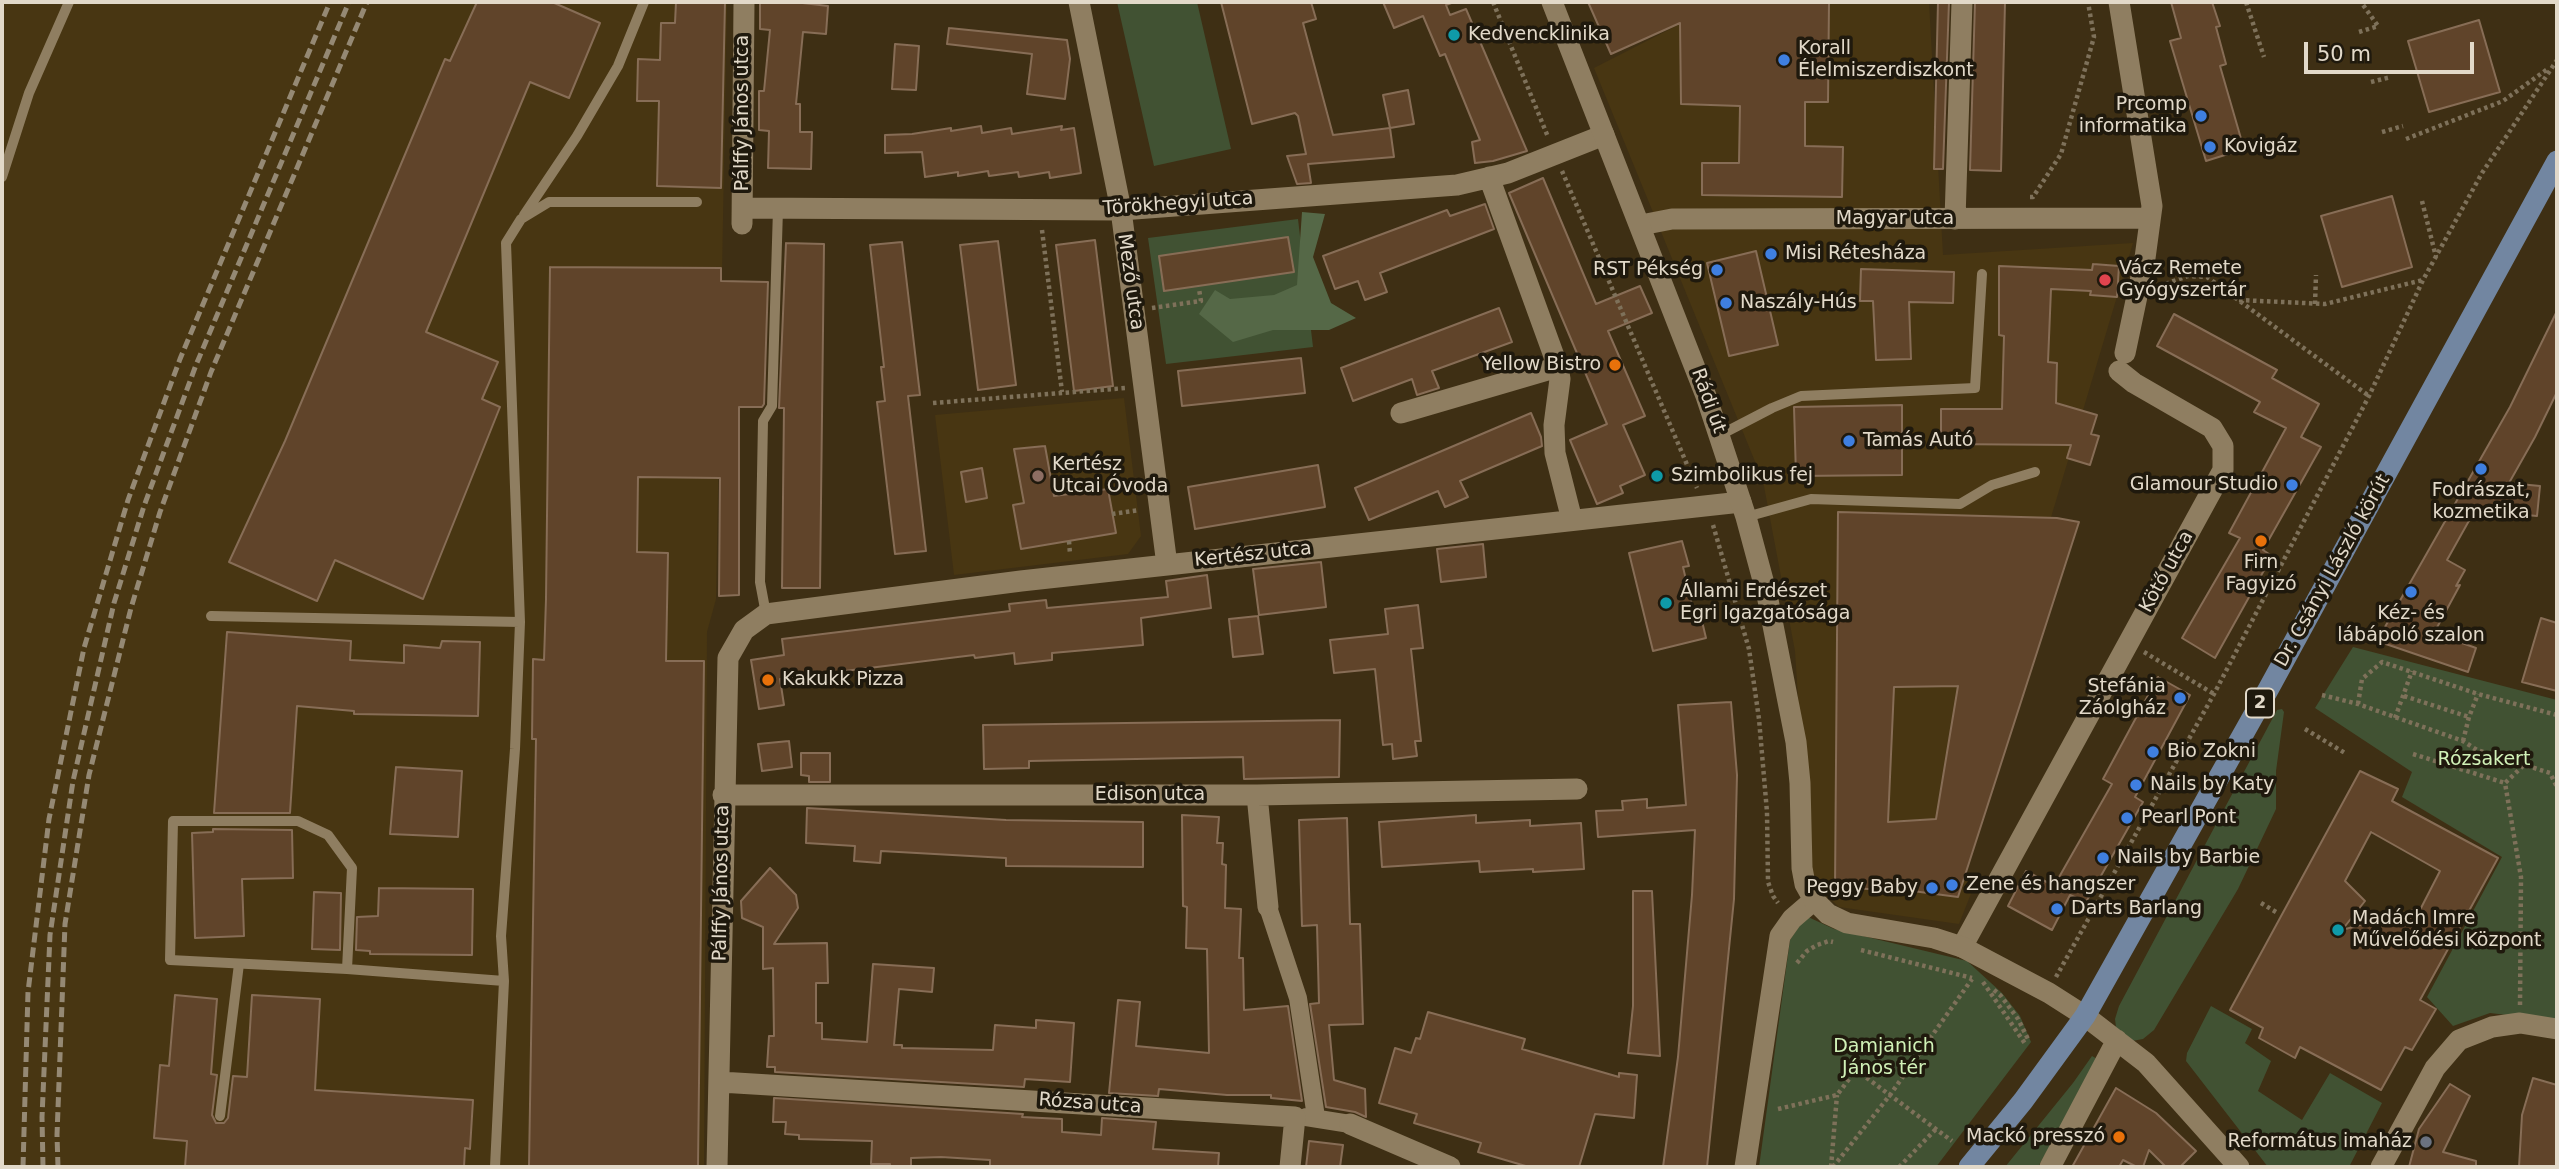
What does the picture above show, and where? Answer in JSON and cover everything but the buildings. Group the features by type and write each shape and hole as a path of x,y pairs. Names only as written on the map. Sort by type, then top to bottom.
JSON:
{"main road":[{"name":"Dr. Csányi László körút","path":"2085,1016 2269,688 2557,161"},
{"name":"2","path":"1969,1167 2023,1101 2085,1016"}],"street":[{"name":"Pálffy János utca","path":"742,216 744,2"},
{"name":"Mező utca","path":"1079,2 1121,210 1167,565"},
{"name":"Rádi út","path":"1552,2 1641,225 1720,435 1743,509 1767,595 1792,718 1800,783 1802,868 1805,884 1814,900"},
{"path":"1955,219 1962,2"},
{"name":"Kötő utca","path":"1962,947 2223,470 2223,446 2212,428 2134,383 2122,362 2146,258 2150,193 2119,2"},
{"name":"Törökhegyi utca","path":"742,216 778,209 1121,210 1457,185 1508,173 1604,135"},
{"path":"1489,177 1558,367 1560,379 1554,425 1555,453 1572,520"},
{"name":"Magyar utca","path":"1641,225 1672,219 2150,218"},
{"path":"1401,413 1558,367"},
{"name":"Kertész utca","path":"766,614 1167,565 1572,520 1705,506 1743,509"},
{"name":"Pálffy János utca","path":"717,1167 728,658 744,630 766,614"},
{"name":"Edison utca","path":"723,795 1257,794 1577,789"},
{"path":"1257,794 1268,907 1298,998 1306,1117 1290,1167"},
{"path":"1745,1167 1780,936 1792,919 1814,900 1828,914 1847,923 1934,938 1962,947 2049,993 2085,1016 2146,1063 2239,1167"},
{"path":"2381,1167 2435,1068 2459,1040 2492,1027 2520,1023 2557,1029"},
{"path":"2050,1167 2117,1040"},
{"name":"Rózsa utca","path":"720,1082 1306,1117 1350,1124 1450,1167"}],"lane":[{"path":"2,177 29,93 69,2"},
{"path":"495,1167 504,981 501,936 516,749 520,622 506,243 577,136 618,66 644,2"},
{"path":"521,219 550,202 697,202"},
{"path":"766,614 760,582 763,422 772,406 778,209"},
{"path":"1720,435 1801,396 1975,388 1982,274"},
{"path":"1743,509 1811,499 1960,504 1992,485 2035,472"},
{"path":"211,616 520,622"},
{"path":"347,969 352,868 328,835 298,821 173,821 170,960 347,969 504,981"},
{"path":"220,1116 239,964"}],"path":[{"path":"1493,2 1715,529 1749,649 1759,719 1767,812 1768,881 1773,896 1792,919"},
{"path":"2033,197 2061,154 2094,37 2088,2"},
{"path":"2246,2 2264,57"},
{"path":"2359,32 2378,26 2361,2"},
{"path":"2049,993 2214,694 2370,396 2423,280 2482,173 2557,60"},
{"path":"2406,139 2503,101 2553,65"},
{"path":"2371,82 2391,77"},
{"path":"2382,132 2403,126"},
{"path":"2021,197 2046,196"},
{"path":"2422,201 2436,257"},
{"path":"1043,239 1062,392"},
{"path":"2315,304 2316,275"},
{"path":"2156,290 2188,276 2207,277 2370,396"},
{"path":"2238,300 2325,304 2423,280"},
{"path":"1134,310 1201,301 1199,289"},
{"path":"933,403 1124,388"},
{"path":"2129,642 2214,694"},
{"path":"2358,704 2361,679 2382,662 2479,694 2557,715"},
{"path":"2395,718 2412,671"},
{"path":"2463,741 2479,694"},
{"path":"2322,695 2358,704 2463,741 2477,750 2550,773 2557,787"},
{"path":"2403,696 2469,717"},
{"path":"2305,729 2344,753"},
{"path":"2413,754 2505,783"},
{"path":"2505,783 2524,765"},
{"path":"2505,783 2521,877 2520,1023"},
{"path":"2261,903 2276,912"},
{"path":"1796,964 1816,945 1840,941 1831,935"},
{"path":"1850,947 1974,976 1982,981 2027,1043"},
{"path":"1832,1167 1889,1095 1974,976"},
{"path":"1832,1167 1837,1095 1856,1070 1952,1141"},
{"path":"1777,1109 1837,1095"},
{"path":"1899,1167 1936,1129"}],"shaded area":[{"path":"2,2 727,2 716,599 707,632 704,1167 2,1167"},
{"path":"1723,2 1929,2 1943,255 2133,243 1945,872 1976,881 1959,924 1839,907 1810,880 1795,651 1763,481 1594,68"},
{"name":"Kertész Utcai Óvoda","path":"1124,398 1141,536 1128,554 954,575 935,415"}],"green space":[{"path":"1117,2 1197,2 1231,149 1154,166"},
{"path":"1302,212 1325,214 1313,257 1331,303 1356,318 1329,330 1273,330 1233,342 1199,314 1215,290 1230,299 1274,295 1297,285"},
{"path":"1298,219 1313,347 1166,364 1148,238"},
{"name":"Rózsakert","path":"2353,647 2557,700 2557,1021 2490,1013 2453,1026 2427,997 2502,857 2402,797 2412,772 2315,708"},
{"path":"2282,709 2284,712 2276,771 2276,809 2238,889 2154,1030 2143,1039 2132,1041 2116,1027 2115,1019 2119,1006 2277,710"},
{"name":"Damjanich János tér","path":"1806,916 1834,929 1967,961 2002,993 2020,1016 2031,1042 1936,1167 1759,1167 1790,940"},
{"path":"2211,1006 2252,1029 2245,1043 2271,1061 2258,1091 2302,1120 2330,1073 2382,1103 2349,1167 2268,1167 2186,1061 2187,1053"},
{"path":"2092,1056 2099,1060 2038,1167 2005,1167 2073,1083"}],"railway":[{"path":"23,1167 28,992 49,819 84,648 128,500 180,359 330,2"},
{"path":"43,1167 42,1117 50,935 73,781 114,603 144,506 196,365 349,2"},
{"path":"58,1167 65,924 89,775 131,608 160,512 211,372 367,2"}],"place":[{"name":"Kedvencklinika","path":"1454,35"},
{"name":"Korall Élelmiszerdiszkont","path":"1784,60"},
{"name":"Prcomp informatika","path":"2201,116"},
{"name":"Kovigáz","path":"2210,147"},
{"name":"Misi Rétesháza","path":"1771,254"},
{"name":"RST Pékség","path":"1717,270"},
{"name":"Vácz Remete Gyógyszertár","path":"2105,280"},
{"name":"Naszály-Hús","path":"1726,303"},
{"name":"Yellow Bistro","path":"1615,365"},
{"name":"Tamás Autó","path":"1849,441"},
{"name":"Fodrászat, kozmetika","path":"2481,469"},
{"name":"Kertész Utcai Óvoda","path":"1038,476"},
{"name":"Szimbolikus fej","path":"1657,476"},
{"name":"Glamour Studio","path":"2292,485"},
{"name":"Firn Fagyizó","path":"2261,541"},
{"name":"Kéz- és lábápoló szalon","path":"2411,592"},
{"name":"Állami Erdészet Egri Igazgatósága","path":"1666,603"},
{"name":"Kakukk Pizza","path":"768,680"},
{"name":"Stefánia Záolgház","path":"2180,698"},
{"name":"Bio Zokni","path":"2153,752"},
{"name":"Nails by Katy","path":"2136,785"},
{"name":"Pearl Pont","path":"2127,818"},
{"name":"Nails by Barbie","path":"2103,858"},
{"name":"Zene és hangszer","path":"1952,885"},
{"name":"Peggy Baby","path":"1932,888"},
{"name":"Darts Barlang","path":"2057,909"},
{"name":"Madách Imre Művelődési Központ","path":"2338,930"},
{"name":"Mackó presszó","path":"2119,1137"},
{"name":"Református imaház","path":"2426,1142"}]}
